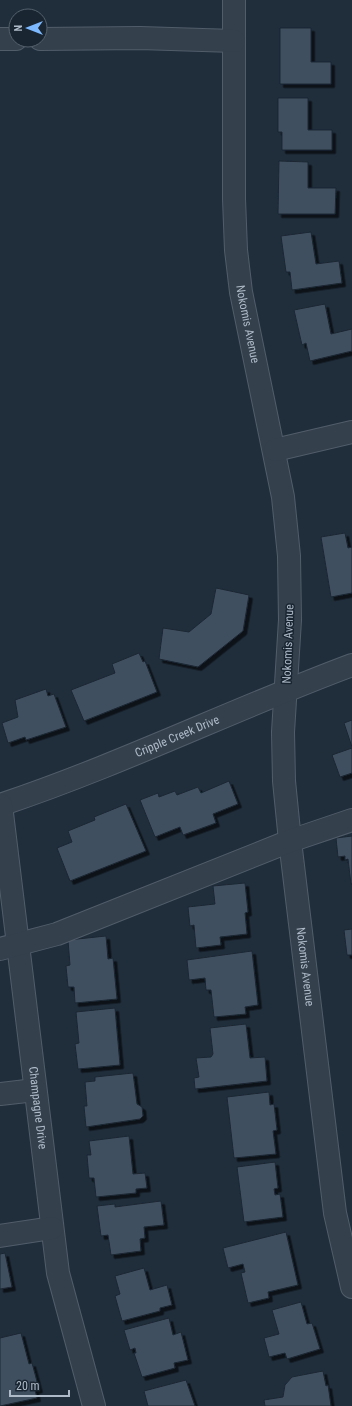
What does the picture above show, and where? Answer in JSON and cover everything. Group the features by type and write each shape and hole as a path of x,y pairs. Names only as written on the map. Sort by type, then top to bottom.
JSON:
{"street":[{"name":"Nokomis Avenue","path":"234,0 234,199 236,250 241,292 275,450 283,497 289,556 290,620 283,732 284,774 290,841 335,1213 352,1287"},
{"path":"48,39 140,38 234,41"},
{"path":"275,450 352,432"},
{"name":"Cripple Creek Drive","path":"0,805 105,765 286,689 352,665"},
{"name":"Champagne Drive","path":"0,805 9,947 35,1090 58,1273 94,1406"},
{"path":"9,947 71,928 290,841 352,820"},
{"path":"0,1094 35,1090"},
{"path":"0,1236 52,1228"}],"building":[{"path":"280,28 311,28 311,62 331,62 331,84 280,84"},
{"path":"278,98 308,98 308,130 332,130 332,150 282,150 282,132 278,132"},
{"path":"279,161 308,162 308,188 336,188 335,214 278,214"},
{"path":"311,232 316,264 339,261 342,283 292,290 290,272 286,272 281,236"},
{"path":"325,304 331,334 352,329 352,351 310,361 306,343 302,345 294,310"},
{"path":"345,533 348,548 352,547 352,593 331,597 321,537"},
{"path":"216,588 249,595 243,631 198,667 159,659 163,628 189,632 211,614"},
{"path":"139,653 143,662 145,661 157,692 84,721 71,690 115,673 112,664"},
{"path":"46,689 48,696 54,694 66,727 26,740 25,737 8,743 2,723 18,717 15,700"},
{"path":"352,720 352,747 344,723"},
{"path":"352,748 352,773 340,777 332,755"},
{"path":"229,781 238,804 213,814 216,823 183,835 180,827 155,837 140,800 158,793 159,797 175,791 177,795 198,787 201,793"},
{"path":"126,804 146,851 70,881 57,848 72,842 68,831 95,820 94,817"},
{"path":"352,836 351,884 348,859 345,860 345,856 338,857 336,838"},
{"path":"245,883 248,912 245,913 247,934 220,937 221,945 196,948 194,925 190,926 188,907 215,904 213,886"},
{"path":"352,929 352,955 347,955 344,930"},
{"path":"106,936 108,959 113,958 117,999 75,1003 74,987 68,987 66,966 70,965 68,940"},
{"path":"252,951 258,1005 245,1007 246,1014 214,1017 211,990 206,990 205,978 189,980 187,960"},
{"path":"115,1008 120,1065 78,1069 75,1044 79,1043 76,1012"},
{"path":"246,1024 250,1058 265,1057 267,1081 195,1089 194,1078 199,1077 196,1058 211,1057 213,1054 210,1028"},
{"path":"133,1073 137,1104 142,1107 143,1116 140,1119 86,1127 84,1106 87,1106 85,1082 95,1081 95,1077"},
{"path":"269,1092 270,1105 274,1104 277,1130 273,1131 276,1154 234,1158 227,1097"},
{"path":"129,1136 133,1174 145,1173 147,1188 136,1189 136,1193 96,1197 94,1178 89,1178 87,1155 91,1155 89,1141"},
{"path":"275,1162 278,1188 274,1189 275,1195 280,1194 283,1217 244,1222 237,1167"},
{"path":"161,1201 164,1225 144,1227 145,1238 140,1239 141,1251 111,1255 108,1235 101,1236 97,1206 115,1204 115,1207"},
{"path":"286,1232 298,1285 268,1292 269,1298 248,1303 241,1273 245,1272 243,1264 228,1268 223,1248"},
{"path":"5,1253 12,1287 0,1289 0,1254"},
{"path":"144,1268 150,1290 167,1285 172,1305 160,1308 160,1311 122,1321 115,1296 120,1294 115,1276"},
{"path":"301,1302 307,1324 312,1323 320,1349 287,1359 285,1353 269,1357 264,1338 279,1334 272,1310"},
{"path":"169,1318 173,1335 181,1332 188,1360 174,1363 175,1368 142,1377 134,1353 136,1353 135,1348 130,1350 124,1330"},
{"path":"21,1333 29,1364 32,1363 39,1389 35,1390 37,1398 0,1406 0,1338"},
{"path":"323,1371 326,1386 328,1385 331,1406 265,1406 264,1400 283,1397 285,1385 292,1377"},
{"path":"186,1380 195,1406 148,1406 144,1391"}]}
